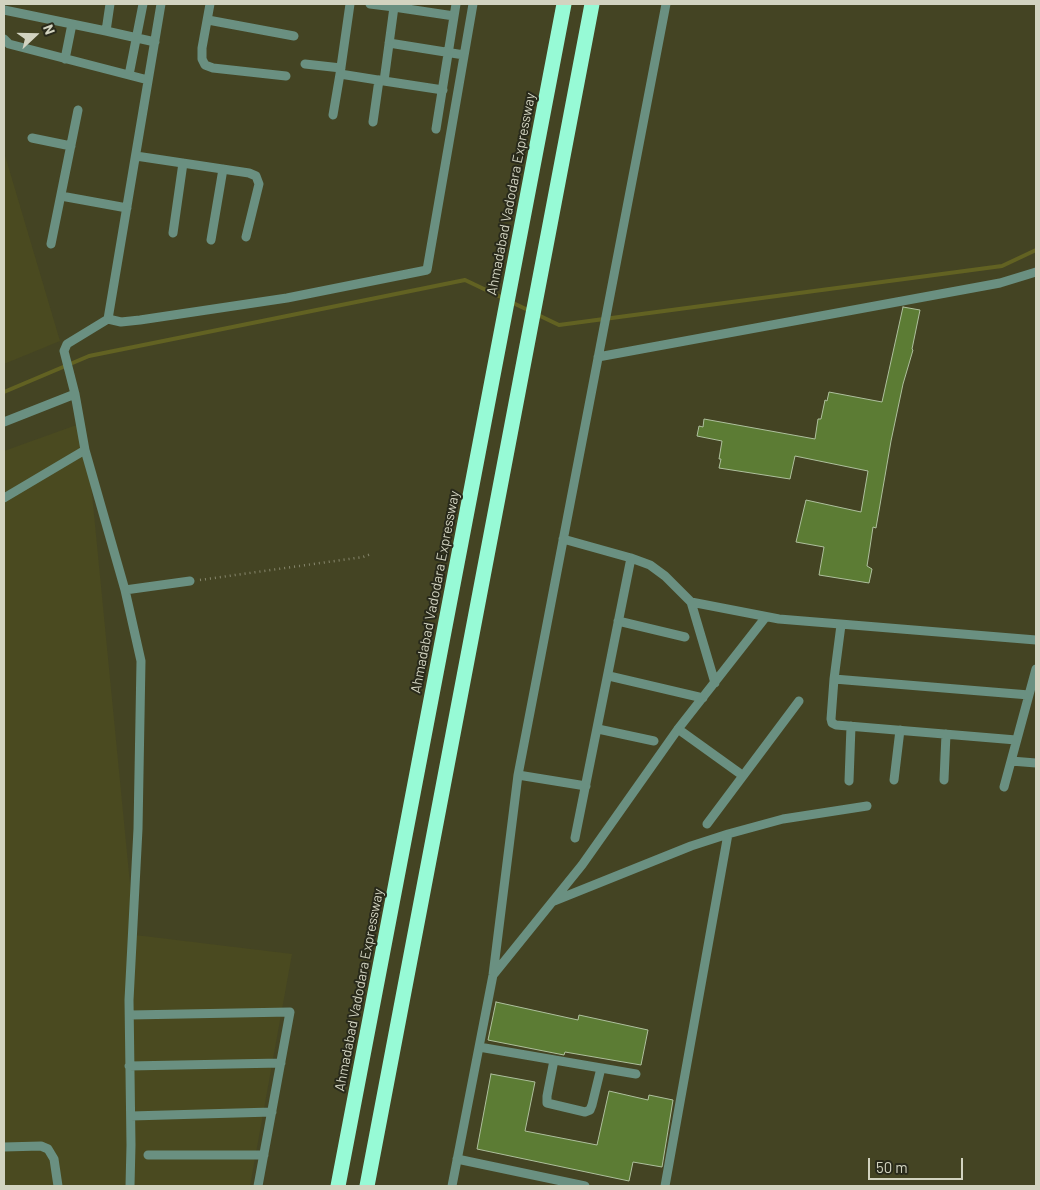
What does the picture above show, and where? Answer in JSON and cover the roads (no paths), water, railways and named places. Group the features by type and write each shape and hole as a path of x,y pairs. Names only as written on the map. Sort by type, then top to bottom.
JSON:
{"highway":[{"name":"Ahmadabad Vadodara Expressway","path":"338,1186 564,4"},
{"path":"367,1186 592,4"}],"street":[{"path":"106,31 110,4"},
{"path":"129,76 143,4"},
{"path":"108,319 161,4"},
{"path":"210,4 202,48 202,59 205,65 213,68 286,76"},
{"path":"333,115 350,4"},
{"path":"370,4 397,6 454,16"},
{"path":"436,129 456,4"},
{"path":"130,1186 129,1000 138,829 141,675 138,645 125,590 85,450 74,390 64,354 67,344 108,319 121,322 140,320 287,298 427,270 473,4"},
{"path":"452,1186 494,975 518,775 666,4"},
{"path":"373,122 397,6"},
{"path":"4,10 154,42"},
{"path":"208,20 294,36"},
{"path":"65,58 72,24"},
{"path":"4,40 9,44 148,80"},
{"path":"390,43 464,55"},
{"path":"304,64 442,90"},
{"path":"51,244 78,110"},
{"path":"32,138 71,146"},
{"path":"136,156 249,173 256,176 259,184 246,237"},
{"path":"172,233 182,163"},
{"path":"211,240 223,169"},
{"path":"60,196 127,208"},
{"path":"598,358 1000,283 1036,272"},
{"path":"4,422 74,390"},
{"path":"4,498 85,450"},
{"path":"564,539 631,558 650,565 665,576 691,602 715,683"},
{"path":"575,838 609,676 631,558"},
{"path":"125,590 190,581"},
{"path":"691,602 765,618 1036,640"},
{"path":"494,975 582,865 678,730 765,618"},
{"path":"618,621 686,637"},
{"path":"841,625 834,679 832,723 1016,740"},
{"path":"1004,786 1016,740 1031,699 1036,669"},
{"path":"609,676 703,698"},
{"path":"834,679 1031,699"},
{"path":"707,824 799,701"},
{"path":"849,781 851,726"},
{"path":"598,729 654,741"},
{"path":"678,730 742,775"},
{"path":"894,780 900,730"},
{"path":"944,780 946,734"},
{"path":"1011,761 1036,763"},
{"path":"518,775 586,786"},
{"path":"554,901 691,846 728,834 783,820 867,806"},
{"path":"665,1186 728,834"},
{"path":"130,1015 290,1012 258,1186"},
{"path":"479,1047 636,1074"},
{"path":"554,1060 547,1103 585,1112 590,1110 592,1105 601,1068"},
{"path":"129,1066 281,1064"},
{"path":"131,1116 272,1112"},
{"path":"4,1148 41,1146 48,1150 54,1159 58,1186"},
{"path":"148,1155 264,1155"},
{"path":"457,1159 585,1186"}],"waterway":[{"path":"536,314 559,325 1002,266 1036,250"},
{"path":"4,392 89,356 465,280 505,299"},
{"path":"511,302 530,311"}]}
